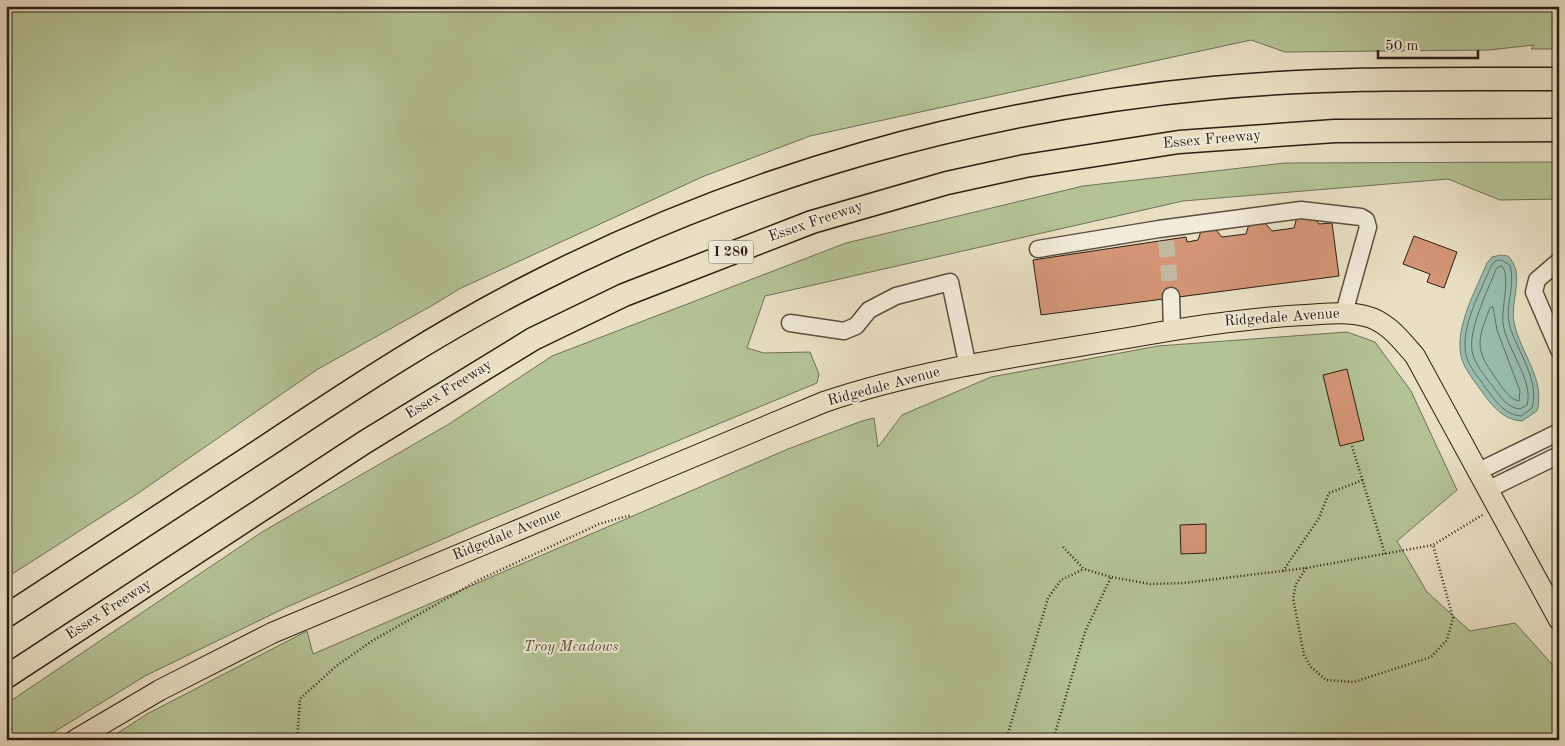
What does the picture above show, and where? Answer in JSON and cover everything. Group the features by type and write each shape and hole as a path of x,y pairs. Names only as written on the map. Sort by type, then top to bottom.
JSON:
{"highway":[{"path":"6,616 345,394 444,332 532,284 598,252 748,190 832,162 918,138 1025,114 1134,96 1289,83 1399,79 1559,79"},
{"name":"Essex Freeway","path":"6,677 365,442 533,339 624,295 812,222 947,183 1025,166 1179,142 1335,132 1559,130"}],"main road":[{"name":"Ridgedale Avenue","path":"75,740 160,690 228,655 369,591 824,402 894,381 968,367 1172,330 1275,317 1344,313 1375,319 1397,335 1415,356 1559,620"}],"lane":[{"path":"1038,249 1166,235 1300,210 1361,217 1366,220 1368,227 1344,313"},
{"path":"1559,261 1537,280 1534,292 1559,350"},
{"path":"790,323 844,331 856,326 869,310 896,296 950,282 968,367"},
{"path":"1171,296 1172,330"},
{"path":"1479,471 1559,432"},
{"path":"1493,497 1559,455"}],"path":[{"path":"1352,446 1386,554"},
{"path":"1283,571 1318,518 1329,493 1363,480"},
{"path":"1063,547 1084,569 1111,577 1150,584 1184,584 1306,568 1433,545 1493,497"},
{"path":"297,740 300,699 335,667 372,641 502,568 599,524 631,515"},
{"path":"1306,568 1296,584 1293,598 1304,655 1310,667 1326,680 1354,682 1431,657 1448,640 1453,618 1433,545"},
{"path":"1006,740 1048,598 1061,580 1084,569"},
{"path":"1053,740 1085,632 1111,577"}],"green space":[{"path":"6,6 1559,6 1559,49 1531,49 1534,45 1489,50 1285,52 1251,40 810,136 702,177 459,289 318,369 134,496 6,578"},
{"path":"1559,162 1559,199 1500,200 1448,179 1183,201 765,296 747,348 764,353 810,352 819,374 817,383 480,523 287,607 145,676 41,740 6,740 6,704 262,532 449,424 552,356 846,243 1083,186 1285,163"},
{"name":"Troy Meadows","path":"1347,332 1375,342 1411,391 1457,490 1397,541 1427,592 1470,631 1515,623 1551,663 1559,677 1559,740 107,740 147,714 307,631 313,654 788,449 862,421 874,418 878,447 902,415 991,377 1158,346"}],"water":[{"path":"1508,256 1516,271 1514,322 1538,388 1537,411 1522,421 1505,416 1493,405 1468,372 1461,356 1461,333 1472,296 1487,263 1492,257"}],"building":[{"path":"1313,216 1319,224 1332,223 1339,276 1041,315 1033,260 1186,237 1187,242 1198,240 1201,231 1216,230 1222,237 1246,234 1249,224 1265,223 1272,231 1294,228 1297,217"},
{"path":"1414,236 1457,252 1444,288 1427,282 1430,274 1403,264"},
{"path":"1347,369 1364,440 1340,446 1323,375"},
{"path":"1206,524 1206,553 1181,554 1180,525"}],"tunnel":[{"path":"1166,241 1171,296"}]}
